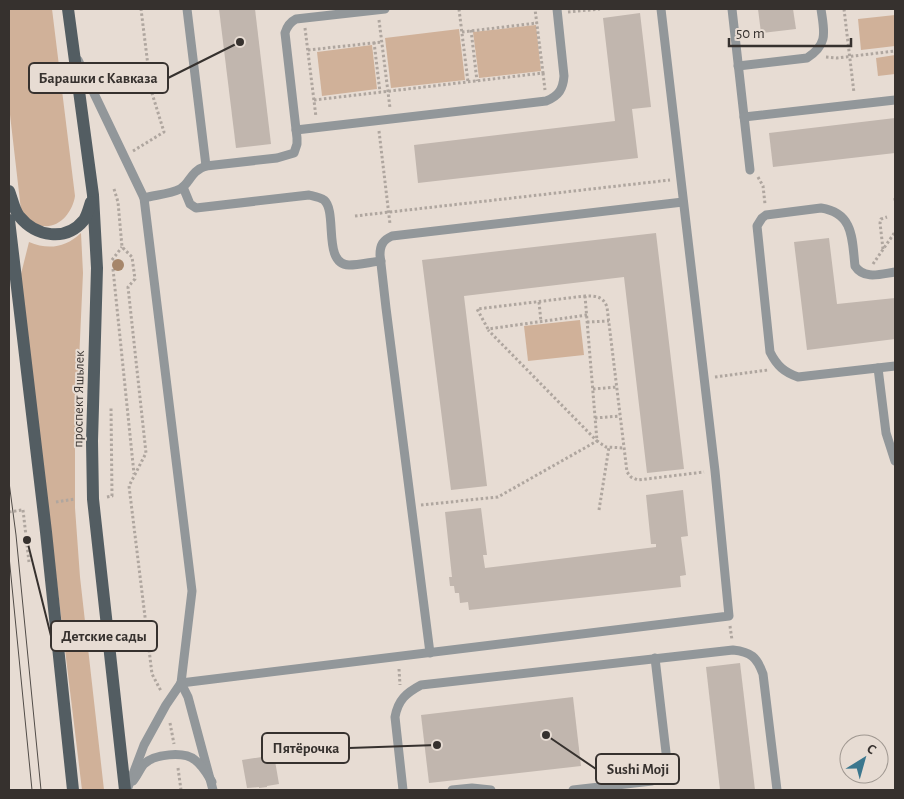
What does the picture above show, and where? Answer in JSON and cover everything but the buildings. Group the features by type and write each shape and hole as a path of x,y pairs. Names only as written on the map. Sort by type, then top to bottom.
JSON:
{"main road":[{"name":"проспект Яшьлек","path":"68,9 93,195 97,268 92,442 93,499 127,790"},
{"path":"9,191 19,216 36,230 54,236 72,231 85,219 93,195"},
{"path":"9,220 46,532 73,790"}],"lane":[{"path":"187,9 206,166"},
{"path":"144,198 179,190 199,168 277,158 296,150 296,130 286,28 292,21 304,18 382,9"},
{"path":"181,683 729,616 715,471 660,9"},
{"path":"732,9 750,170"},
{"path":"738,66 807,58 822,43 824,35 821,9"},
{"path":"296,130 546,101 553,98 564,85 557,11"},
{"path":"74,51 126,156 144,198 192,591 181,683 144,744 127,790"},
{"path":"744,117 895,100"},
{"path":"183,186 190,204 196,208 309,195 319,198 324,200 328,207 333,245 336,256 341,262 348,265 381,261"},
{"path":"430,652 381,261 380,248 382,242 392,236 683,202"},
{"path":"895,272 866,275 857,270 851,232 847,224 836,213 821,208 766,215 758,222 756,232 770,352 776,364 788,374 798,377 895,366"},
{"path":"878,368 886,433 895,461"},
{"path":"403,790 395,716 397,706 408,692 421,685 733,650 743,651 752,655 759,662 763,674 777,790"},
{"path":"573,790 652,781 661,776 665,770 667,761 655,658"},
{"path":"181,683 188,697 212,786"},
{"path":"127,790 144,765 159,756 177,755 194,758 204,768 212,786"},
{"path":"452,790 472,788 491,790"}],"path":[{"path":"130,153 164,132 152,90 141,9"},
{"path":"382,9 382,42 391,119"},
{"path":"459,9 468,82"},
{"path":"314,100 543,73 535,9"},
{"path":"557,11 600,9"},
{"path":"844,9 856,105"},
{"path":"304,18 317,128"},
{"path":"462,32 537,23"},
{"path":"471,30 477,81"},
{"path":"374,42 380,92"},
{"path":"308,50 382,42"},
{"path":"814,53 832,58 895,51"},
{"path":"378,121 392,236"},
{"path":"750,170 762,182 766,215"},
{"path":"355,216 680,178"},
{"path":"114,189 118,202 122,247 132,257 135,279 128,287 146,453 128,486 152,674 162,693"},
{"path":"883,249 880,223 881,219 887,217"},
{"path":"866,275 895,232"},
{"path":"890,239 895,238"},
{"path":"122,247 112,259 134,474"},
{"path":"586,296 597,441"},
{"path":"624,448 602,446 488,329 477,309 586,296 597,296 603,300 608,307 627,472 634,479 638,480 715,471"},
{"path":"539,302 541,322"},
{"path":"488,329 587,315"},
{"path":"588,322 609,321"},
{"path":"704,379 781,369"},
{"path":"593,389 617,387"},
{"path":"100,498 112,496 111,407"},
{"path":"595,418 620,416"},
{"path":"411,506 498,497 597,441"},
{"path":"598,510 609,447"},
{"path":"47,503 75,499"},
{"path":"9,512 23,510 29,562"},
{"path":"729,616 733,650"},
{"path":"169,714 176,750"},
{"path":"178,768 181,790"}],"shaded area":[{"path":"9,9 52,9 75,196 66,216 54,225 47,226 32,222 21,210 9,106"},
{"path":"895,15 895,46 861,50 858,19"},
{"path":"536,25 541,71 479,78 473,32"},
{"path":"459,29 465,80 391,88 385,38"},
{"path":"372,45 377,89 322,96 317,52"},
{"path":"895,55 895,74 878,76 876,58"},
{"path":"81,233 83,273 75,449 75,508 80,577 104,790 82,790 20,278 29,242 50,247 63,245"},
{"path":"580,320 584,355 528,361 524,326"}],"tram line":[{"path":"9,482 41,790"},
{"path":"9,556 32,790"}],"place":[{"name":"Барашки с Кавказа","path":"240,42"},
{"name":"Детские сады","path":"27,540"},
{"name":"Sushi Moji","path":"546,735"},
{"name":"Пятёрочка","path":"437,745"}]}
